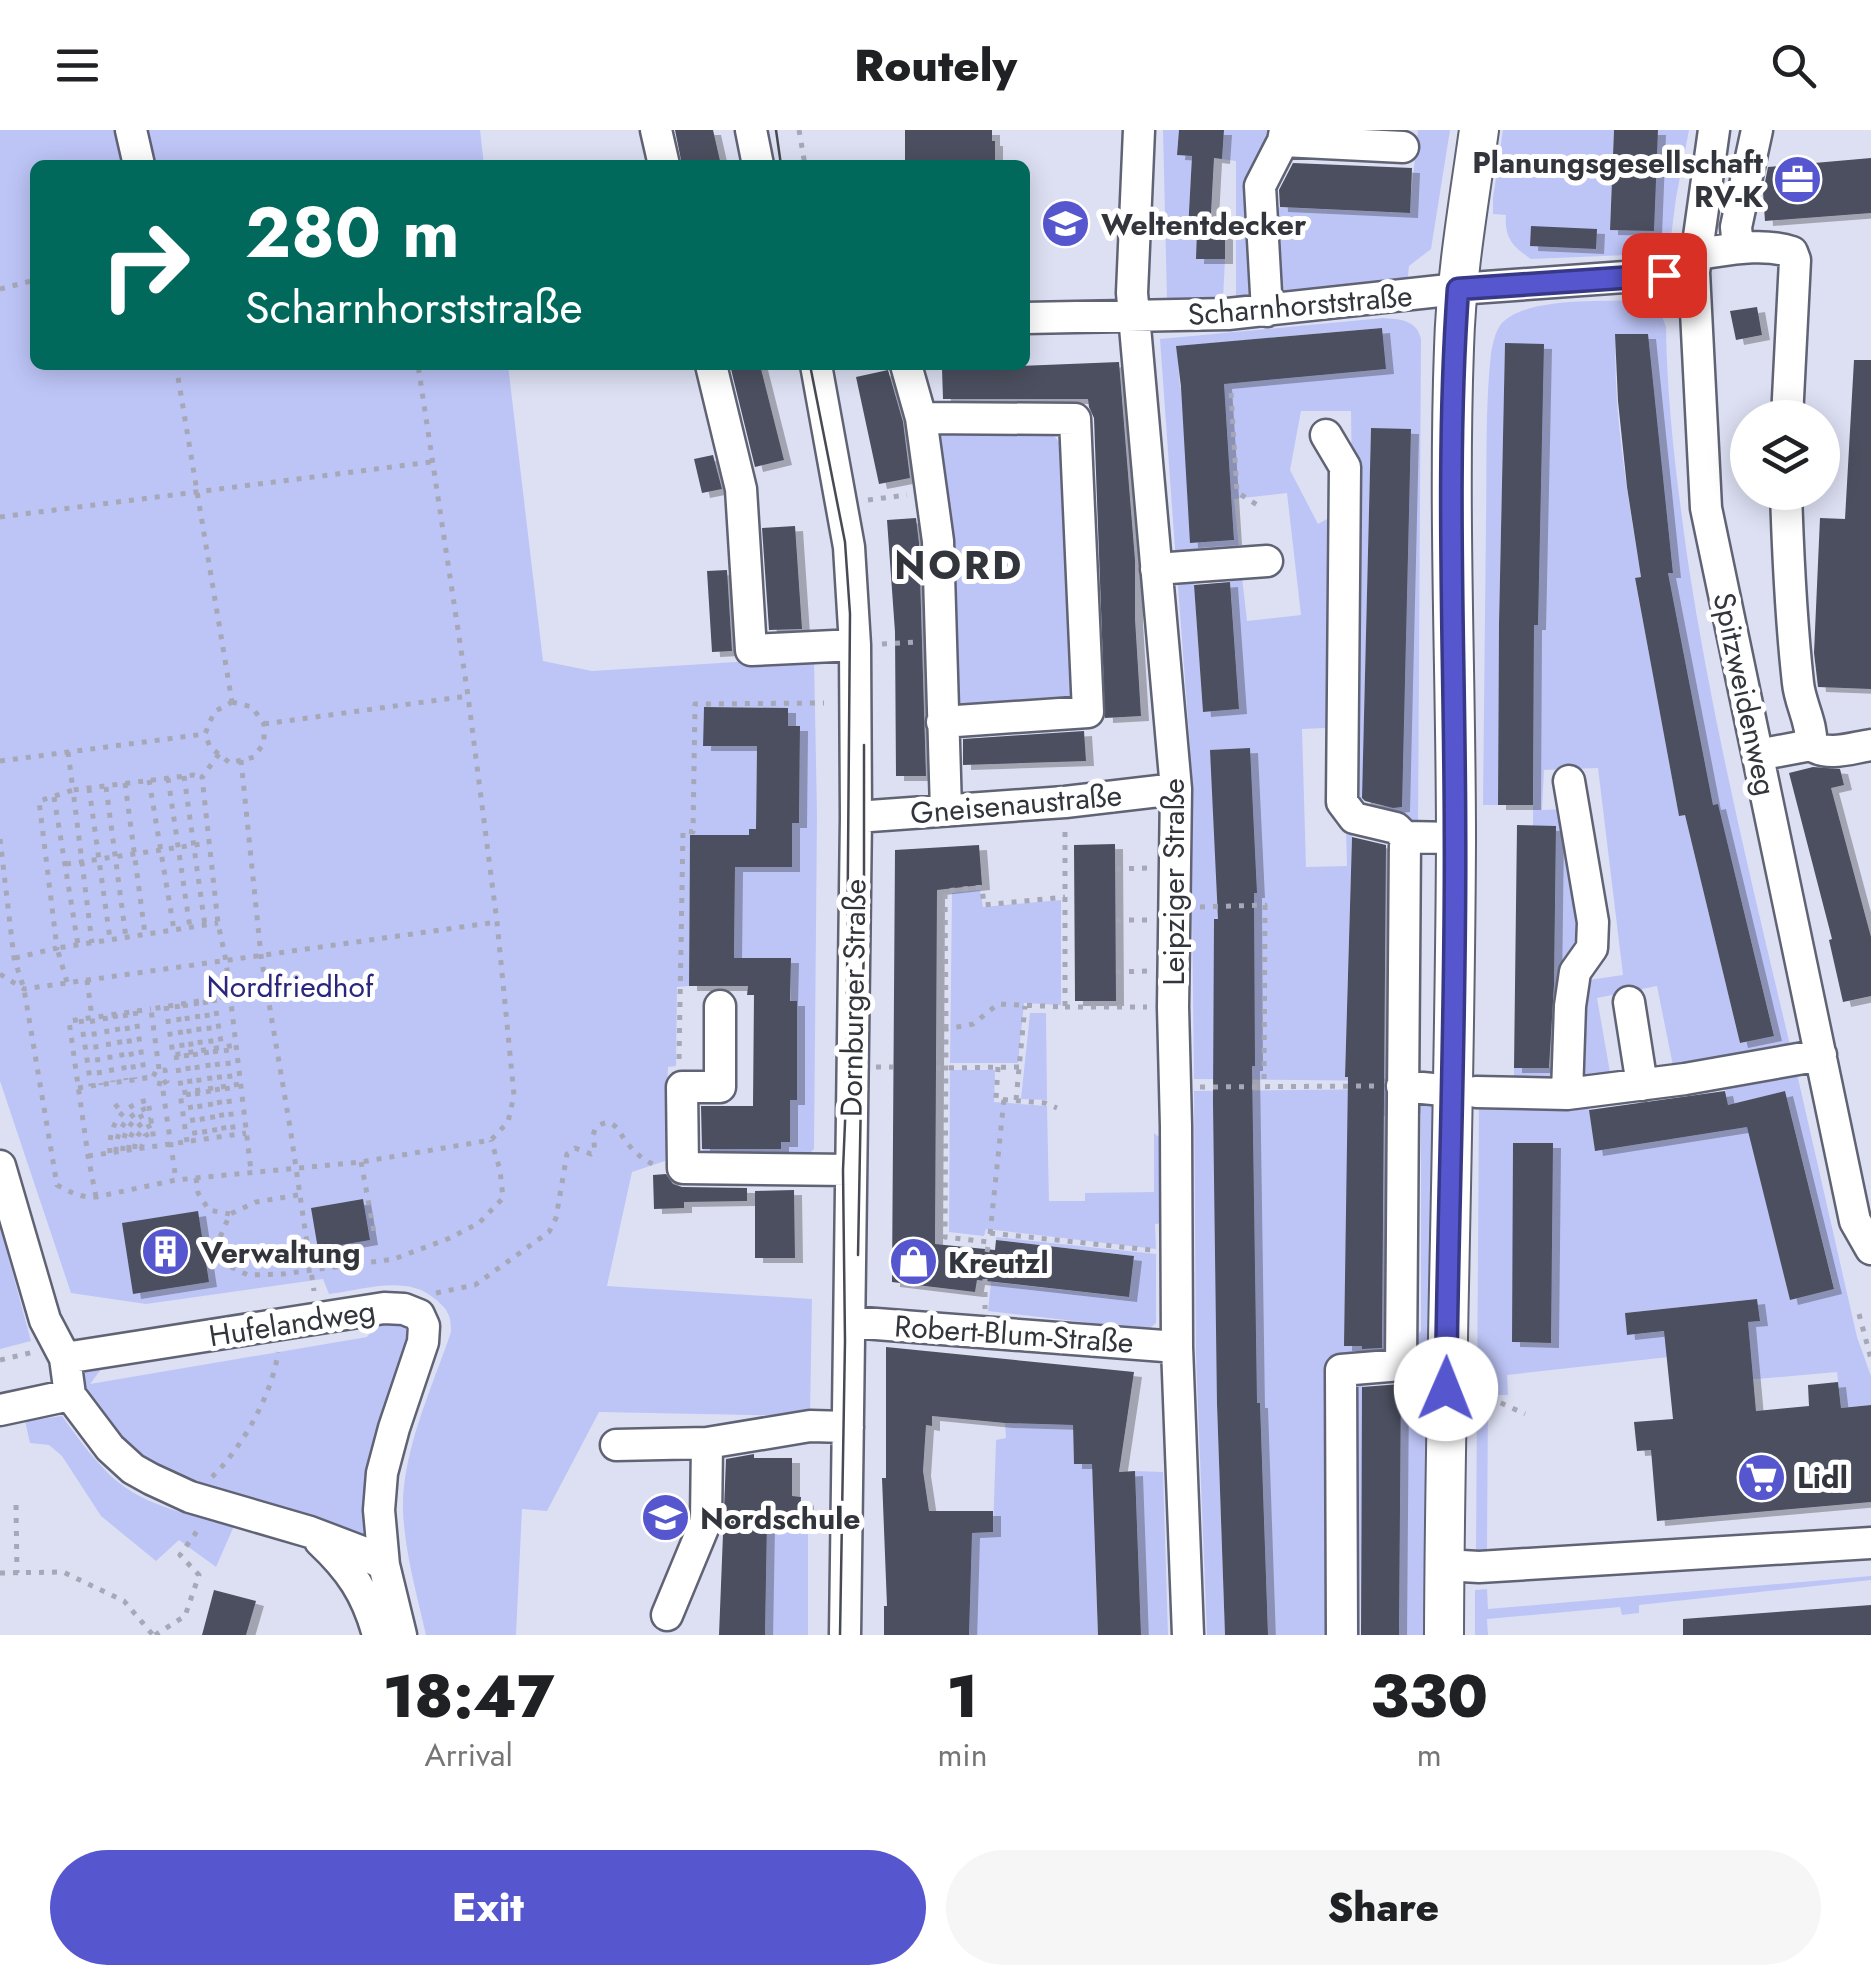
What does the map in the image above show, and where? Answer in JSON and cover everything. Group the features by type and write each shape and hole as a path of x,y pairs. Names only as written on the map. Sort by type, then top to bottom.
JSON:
{"main road":[{"path":"1444,1635 1446,1365 1465,1091 1456,838 1454,346 1479,130"}],"street":[{"path":"131,130 138,160"},
{"path":"656,130 663,160"},
{"path":"751,130 757,160"},
{"name":"Leipziger Straße","path":"1139,130 1132,290 1176,789 1173,1007 1178,1347 1188,1635"},
{"name":"Spitzweidenweg","path":"1714,130 1696,263 1706,508 1856,1221 1871,1249"},
{"path":"1738,248 1736,227 1757,130"},
{"path":"1268,311 1260,186 1284,136 1403,147"},
{"name":"Scharnhorststraße","path":"1030,318 1134,318 1268,311 1696,263 1738,248 1784,249 1792,252 1795,260 1789,400"},
{"path":"712,370 741,489 751,650 855,645"},
{"name":"Dornburger Straße","path":"817,370 849,547 855,645 845,1635"},
{"path":"907,370 921,418 938,541 946,810"},
{"path":"921,418 1075,419 1088,712 942,722"},
{"path":"1326,436 1344,467 1342,802 1354,818 1396,828 1404,837 1401,1365"},
{"path":"1787,510 1792,634 1800,700 1812,737 1810,745"},
{"path":"1156,570 1267,560"},
{"path":"1758,755 1810,745 1826,752 1871,745"},
{"path":"1567,1094 1575,972 1592,948 1593,922 1569,781"},
{"name":"Gneisenaustraße","path":"856,818 1176,789"},
{"path":"1404,837 1456,838"},
{"path":"1629,1002 1642,1085"},
{"path":"720,1006 720,1087 682,1087 683,1168 850,1170"},
{"path":"1402,1086 1567,1094 1822,1055"},
{"path":"0,1166 45,1320 65,1358 70,1395 110,1448 151,1480 190,1497 310,1532 384,1564"},
{"name":"Hufelandweg","path":"65,1358 384,1308 419,1315 424,1326 423,1342 382,1473 384,1564 401,1635"},
{"name":"Robert-Blum-Straße","path":"850,1322 1178,1347"},
{"path":"1342,1635 1340,1370 1446,1365"},
{"path":"0,1410 70,1395"},
{"path":"616,1444 707,1443 810,1426 848,1427"},
{"path":"667,1614 706,1522 707,1443"},
{"path":"310,1532 346,1565 372,1612 378,1635"},
{"path":"1444,1565 1479,1567 1871,1543"}],"path":[{"path":"799,130 804,160"},
{"path":"0,289 30,281"},
{"path":"177,370 232,702"},
{"path":"0,839 14,958 24,989 57,1184 70,1193 96,1197 176,1180 361,1162 492,1140 508,1122 514,1095 468,696 419,370"},
{"path":"1230,393 1237,492 1262,508"},
{"path":"0,517 431,462"},
{"path":"841,502 930,493"},
{"path":"855,645 939,641"},
{"path":"264,724 468,696"},
{"path":"232,702 252,707 264,724 264,743 254,757 230,763 210,747 205,734 214,712 232,702"},
{"path":"682,1087 679,1061 683,832 693,832 695,704 824,702"},
{"path":"0,761 205,734"},
{"path":"68,752 92,943"},
{"path":"218,754 202,777 252,1171"},
{"path":"241,760 261,956 318,1319"},
{"path":"184,776 205,926"},
{"path":"67,984 58,948 39,801 73,790 202,777"},
{"path":"168,778 190,928"},
{"path":"149,780 174,930"},
{"path":"125,783 145,935"},
{"path":"106,786 126,938"},
{"path":"89,788 110,940"},
{"path":"54,796 78,945"},
{"path":"1064,1008 1065,802"},
{"path":"66,864 208,844"},
{"path":"1064,897 984,905 982,887 945,891 945,1237 1159,1251"},
{"path":"1015,890 1016,902"},
{"path":"1193,907 1266,905 1264,1087"},
{"path":"0,974 24,989 497,922"},
{"path":"14,958 218,924"},
{"path":"87,980 101,1085"},
{"path":"96,1197 69,1021 229,996"},
{"path":"201,1051 214,998"},
{"path":"205,1000 201,1051 207,1089 225,1136"},
{"path":"196,1001 216,1138"},
{"path":"185,1003 201,1051 207,1089 206,1139"},
{"path":"176,1004 201,1051"},
{"path":"946,1029 973,1024 998,1004 1173,1007"},
{"path":"166,1006 173,1055 236,1046"},
{"path":"1016,1100 1025,1006"},
{"path":"151,1009 159,1069"},
{"path":"135,1011 149,1078"},
{"path":"124,1013 134,1080"},
{"path":"115,1014 126,1081"},
{"path":"105,1016 113,1083"},
{"path":"81,1020 91,1086"},
{"path":"936,1068 1020,1066"},
{"path":"998,1067 996,1099 1046,1103 1056,1108"},
{"path":"78,1088 149,1078 162,1084 168,1075 166,1070 159,1069 149,1078"},
{"path":"162,1084 176,1180"},
{"path":"187,1142 180,1093 241,1084"},
{"path":"1176,1088 1402,1086"},
{"path":"207,1089 234,1135"},
{"path":"196,1141 207,1089"},
{"path":"126,1151 111,1130 122,1112 148,1100 155,1146"},
{"path":"988,1252 1004,1100"},
{"path":"114,1104 122,1112"},
{"path":"126,1151 118,1132 125,1122 133,1115 151,1119"},
{"path":"126,1151 145,1136 151,1119"},
{"path":"126,1151 135,1128 151,1119"},
{"path":"425,1294 475,1285 550,1232 567,1154 575,1148 586,1154 595,1151 594,1134 602,1122 617,1128 639,1157 651,1164 683,1168"},
{"path":"88,1156 246,1133"},
{"path":"230,1214 218,1242 229,1266 248,1275 310,1272 394,1259 479,1223 503,1198 492,1140"},
{"path":"361,1162 374,1232"},
{"path":"196,1178 198,1193 209,1210 230,1214 256,1202 299,1194"},
{"path":"1859,1314 1871,1359"},
{"path":"0,1573 62,1572 124,1601 154,1635 185,1616 199,1575 180,1555 200,1527 190,1497 223,1466 250,1427 276,1371 282,1324"},
{"path":"0,1360 10,1357"},
{"path":"1473,1397 1488,1397 1525,1414"},
{"path":"16,1505 17,1573"},
{"path":"800,1508 814,1508"}],"green space":[{"name":"Nordfriedhof","path":"0,130 480,130 483,160 30,160 30,370 509,370 543,661 592,671 814,657 814,1149 805,1158 703,1160 703,1149 780,1149 781,1142 789,1142 790,1100 797,1099 797,1002 791,1001 791,959 749,958 734,962 735,863 792,867 792,823 799,823 800,727 788,726 787,708 704,707 703,745 757,746 756,822 771,829 750,829 749,835 690,835 689,986 677,987 676,1066 668,1067 665,1161 632,1172 607,1286 812,1299 810,1416 599,1412 547,1511 522,1509 516,1635 426,1635 409,1558 404,1490 412,1444 451,1332 443,1306 424,1291 398,1285 329,1294 323,1279 146,1304 71,1293 0,1081"},
{"path":"1163,130 1179,130 1177,155 1192,156 1188,229 1197,230 1197,259 1225,259 1223,299 1167,300"},
{"path":"1224,130 1267,130 1259,162 1274,207 1409,213 1418,130 1450,130 1431,249 1409,266 1407,285 1236,298 1236,161 1222,159"},
{"path":"1503,130 1614,130 1610,229 1653,231 1658,130 1689,130 1670,245 1651,254 1531,259 1511,241 1506,215 1493,214"},
{"path":"1642,300 1660,313 1666,327 1673,444 1698,623 1734,805 1790,1045 1674,1071 1657,986 1597,998 1611,1078 1514,1082 1514,1068 1553,1067 1556,827 1533,826 1534,641 1499,641 1498,805 1483,805 1491,353 1501,324 1529,309 1567,302","holes":["1616,334 1657,426 1673,572 1668,573 1713,805 1718,805 1774,1035 1740,1043 1685,815 1679,815 1635,579 1641,577 1622,456","1505,344 1543,344 1499,624 1499,623","1598,768 1623,975 1588,980 1563,809 1542,810 1544,770"]},
{"path":"1383,318 1412,324 1421,339 1418,828 1356,807 1351,411 1301,411 1290,470 1318,524 1338,513 1334,721 1326,728 1302,729 1306,867 1347,866 1346,827 1393,835 1391,1081 1194,1079 1190,747 1177,573 1241,568 1247,621 1301,615 1287,493 1234,499 1240,558 1176,563 1160,339","holes":["1382,328 1385,369 1180,387 1177,346","1226,416 1234,540 1191,543","1371,429 1411,430 1401,807 1362,805","1230,580 1239,709 1203,712 1194,583","1352,835 1392,836 1385,1078 1345,1076","1254,919 1254,1066 1214,1065 1214,920"]},
{"path":"1048,428 1059,442 1075,698 961,711 952,702 931,431"},
{"path":"980,890 983,907 1061,900 1061,1005 1024,1003 1018,1063 950,1063 952,893"},
{"path":"1030,1013 1046,1013 1047,1100 1021,1099"},
{"path":"1795,1065 1857,1337 1871,1376 1871,1405 1841,1408 1837,1372 1745,1380 1750,1348 1507,1375 1508,1395 1477,1395 1479,1102","holes":["1725,1087 1731,1129 1595,1150 1589,1108","1785,1091 1834,1288 1790,1300 1742,1102","1514,1143 1551,1343 1512,1342","1757,1299 1759,1321 1628,1335 1626,1313"]},
{"path":"950,1070 995,1070 994,1102 1047,1106 1049,1201 1085,1201 1085,1193 1154,1192 1154,1133 1163,1140 1164,1223 1155,1224 1156,1249 986,1229 984,1236 949,1232"},
{"path":"1391,1089 1389,1354 1340,1359 1332,1635 1268,1635 1260,1403 1217,1405 1225,1635 1207,1635 1196,1356 1194,1091","holes":["1348,1116 1385,1116 1382,1346 1345,1346"]},
{"path":"1418,1098 1435,1105 1434,1348 1428,1355 1404,1349 1421,1331 1421,1113 1405,1113"},
{"path":"0,1226 31,1341 0,1349"},
{"path":"996,1237 1156,1254 1156,1323 1144,1329 988,1311 991,1282 1128,1297 1134,1256"},
{"path":"384,1314 403,1319 415,1335 368,1540 183,1484 137,1453 94,1411 80,1389 81,1373 89,1367 105,1364 90,1384 367,1337"},
{"path":"1427,1370 1434,1377 1432,1635 1399,1635 1401,1374 1363,1373 1360,1635 1345,1635 1348,1382 1360,1371"},
{"path":"1477,1399 1488,1399 1487,1551 1476,1551"},
{"path":"62,1416 98,1463 139,1496 170,1509 234,1526 216,1567 179,1540 156,1561 101,1516 62,1456 49,1445 30,1443 25,1421"},
{"path":"1005,1423 1073,1425 1074,1463 1092,1464 1098,1635 969,1635 971,1533 993,1532 996,1440 1006,1438"},
{"path":"1135,1471 1163,1472 1168,1635 1141,1635"},
{"path":"805,1519 808,1635 765,1635 767,1521"},
{"path":"1871,1576 1871,1580 1639,1605 1639,1613 1622,1615 1620,1607 1487,1619 1488,1635 1475,1635 1475,1590 1487,1589 1488,1609"}],"building":[{"path":"675,130 713,130 720,160 681,160"},
{"path":"905,130 992,130 995,160 905,160"},
{"path":"1179,130 1224,130 1222,159 1214,158 1210,231 1225,231 1225,259 1196,259 1197,231 1209,231 1188,230 1192,156 1177,155"},
{"path":"1614,130 1658,130 1654,231 1610,230"},
{"path":"1871,158 1871,213 1765,221 1763,192 1768,167"},
{"path":"1293,163 1412,168 1410,213 1280,207 1279,190"},
{"path":"1531,226 1597,229 1596,249 1530,246"},
{"path":"1757,307 1762,335 1736,340 1730,311"},
{"path":"1382,328 1386,369 1224,384 1234,540 1190,543 1176,346"},
{"path":"1615,334 1648,334 1673,573 1668,573 1713,805 1718,804 1774,1036 1740,1043 1685,815 1679,816 1635,578 1641,577 1627,487"},
{"path":"1505,343 1544,344 1538,625 1534,625 1533,805 1498,805"},
{"path":"1854,360 1871,360 1871,689 1818,687 1814,653 1820,518 1845,519"},
{"path":"1119,362 1135,560 1141,716 1105,718 1094,418 1088,399 943,399 942,370 1030,370 1030,366"},
{"path":"731,370 761,370 784,460 755,467"},
{"path":"888,370 903,422 910,478 879,484 856,377"},
{"path":"1371,428 1411,429 1402,807 1393,808 1362,798"},
{"path":"713,455 722,489 702,493 694,459"},
{"path":"916,518 926,776 896,776 895,632 887,520"},
{"path":"795,526 802,629 769,630 762,528"},
{"path":"727,570 732,651 712,652 707,571"},
{"path":"1230,582 1239,709 1203,712 1194,585"},
{"path":"704,707 788,708 788,726 800,726 799,823 792,823 792,867 735,867 734,958 791,958 790,1001 797,1001 797,1100 790,1100 790,1142 781,1142 781,1149 702,1149 701,1106 753,1106 754,995 747,995 748,986 689,986 690,835 749,835 749,829 756,829 757,746 703,746"},
{"path":"1084,731 1086,761 963,765 963,739"},
{"path":"1250,748 1257,893 1252,1066 1257,1403 1268,1635 1225,1635 1213,1103 1214,919 1218,919 1210,750"},
{"path":"1813,767 1840,769 1844,785 1831,788 1871,937 1871,996 1843,1002 1829,940 1832,939 1789,773"},
{"path":"1517,825 1556,826 1549,1068 1514,1068"},
{"path":"1352,837 1386,845 1382,1348 1362,1349 1344,1346 1345,1077"},
{"path":"1115,844 1116,1001 1075,1001 1074,845"},
{"path":"979,845 982,885 937,890 935,1244 995,1250 996,1240 1134,1256 1129,1297 977,1280 975,1292 892,1282 895,850"},
{"path":"1725,1091 1728,1105 1785,1091 1834,1289 1790,1300 1747,1127 1595,1151 1589,1110"},
{"path":"1513,1143 1553,1143 1551,1343 1512,1342"},
{"path":"666,1174 673,1184 682,1187 747,1188 747,1201 684,1202 684,1208 654,1209 653,1175"},
{"path":"794,1190 795,1258 755,1258 755,1191"},
{"path":"363,1199 370,1240 318,1249 311,1208"},
{"name":"Verwaltung","path":"198,1211 209,1282 133,1294 122,1223"},
{"name":"Lidl","path":"1757,1299 1760,1321 1748,1322 1756,1411 1809,1406 1808,1385 1838,1382 1841,1408 1871,1405 1871,1502 1657,1521 1651,1450 1637,1451 1634,1422 1673,1419 1664,1331 1627,1335 1625,1313"},
{"path":"886,1347 1134,1372 1119,1472 1135,1471 1141,1635 1098,1635 1092,1464 1074,1464 1073,1425 932,1416 932,1426 926,1425 923,1471 929,1511 993,1511 993,1532 972,1533 969,1635 884,1635 887,1606 882,1478 886,1478"},
{"path":"1401,1384 1399,1635 1361,1635 1362,1387"},
{"path":"754,1454 754,1458 792,1458 792,1496 801,1497 800,1520 767,1521 765,1635 719,1635 726,1459"},
{"path":"214,1590 256,1601 246,1635 202,1635"},
{"path":"1871,1605 1871,1635 1683,1635 1683,1619"}],"tram line":[{"path":"776,130 780,160"},
{"path":"811,370 845,542 850,614 840,1635"},
{"path":"858,1255 864,745"}],"place":[{"name":"Planungsgesellschaft RV-K","path":"1798,179"},
{"name":"Weltentdecker","path":"1066,224"},
{"name":"Verwaltung","path":"166,1252"},
{"name":"Kreutzl","path":"913,1262"},
{"name":"Lidl","path":"1762,1477"},
{"name":"Nordschule","path":"665,1518"}],"district":[{"name":"NORD","path":"959,565"}],"route":[{"path":"1446,1389 1456,838 1452,418 1458,289 1664,275"}]}
